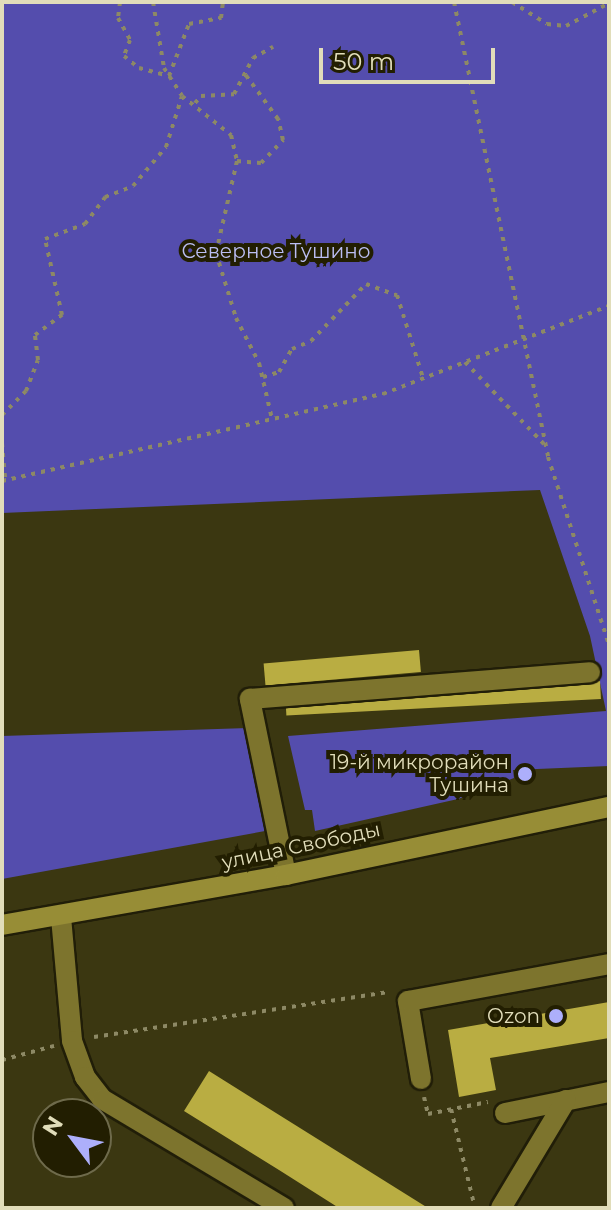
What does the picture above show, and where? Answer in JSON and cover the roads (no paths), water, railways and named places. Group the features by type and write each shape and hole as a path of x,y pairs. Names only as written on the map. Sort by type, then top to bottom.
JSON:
{"main road":[{"name":"улица Свободы","path":"2,925 286,875 609,807"}],"lane":[{"path":"286,875 250,699 590,672"},
{"path":"61,917 72,1041 85,1077 102,1099 284,1208"},
{"path":"421,1079 408,1001 609,964"},
{"path":"505,1113 609,1092"},
{"path":"501,1208 566,1100"}],"place":[{"name":"19-й микрорайон Тушина","path":"525,774"},
{"name":"Ozon","path":"556,1016"}],"park label":[{"name":"Северное Тушино","path":"276,251"}]}
